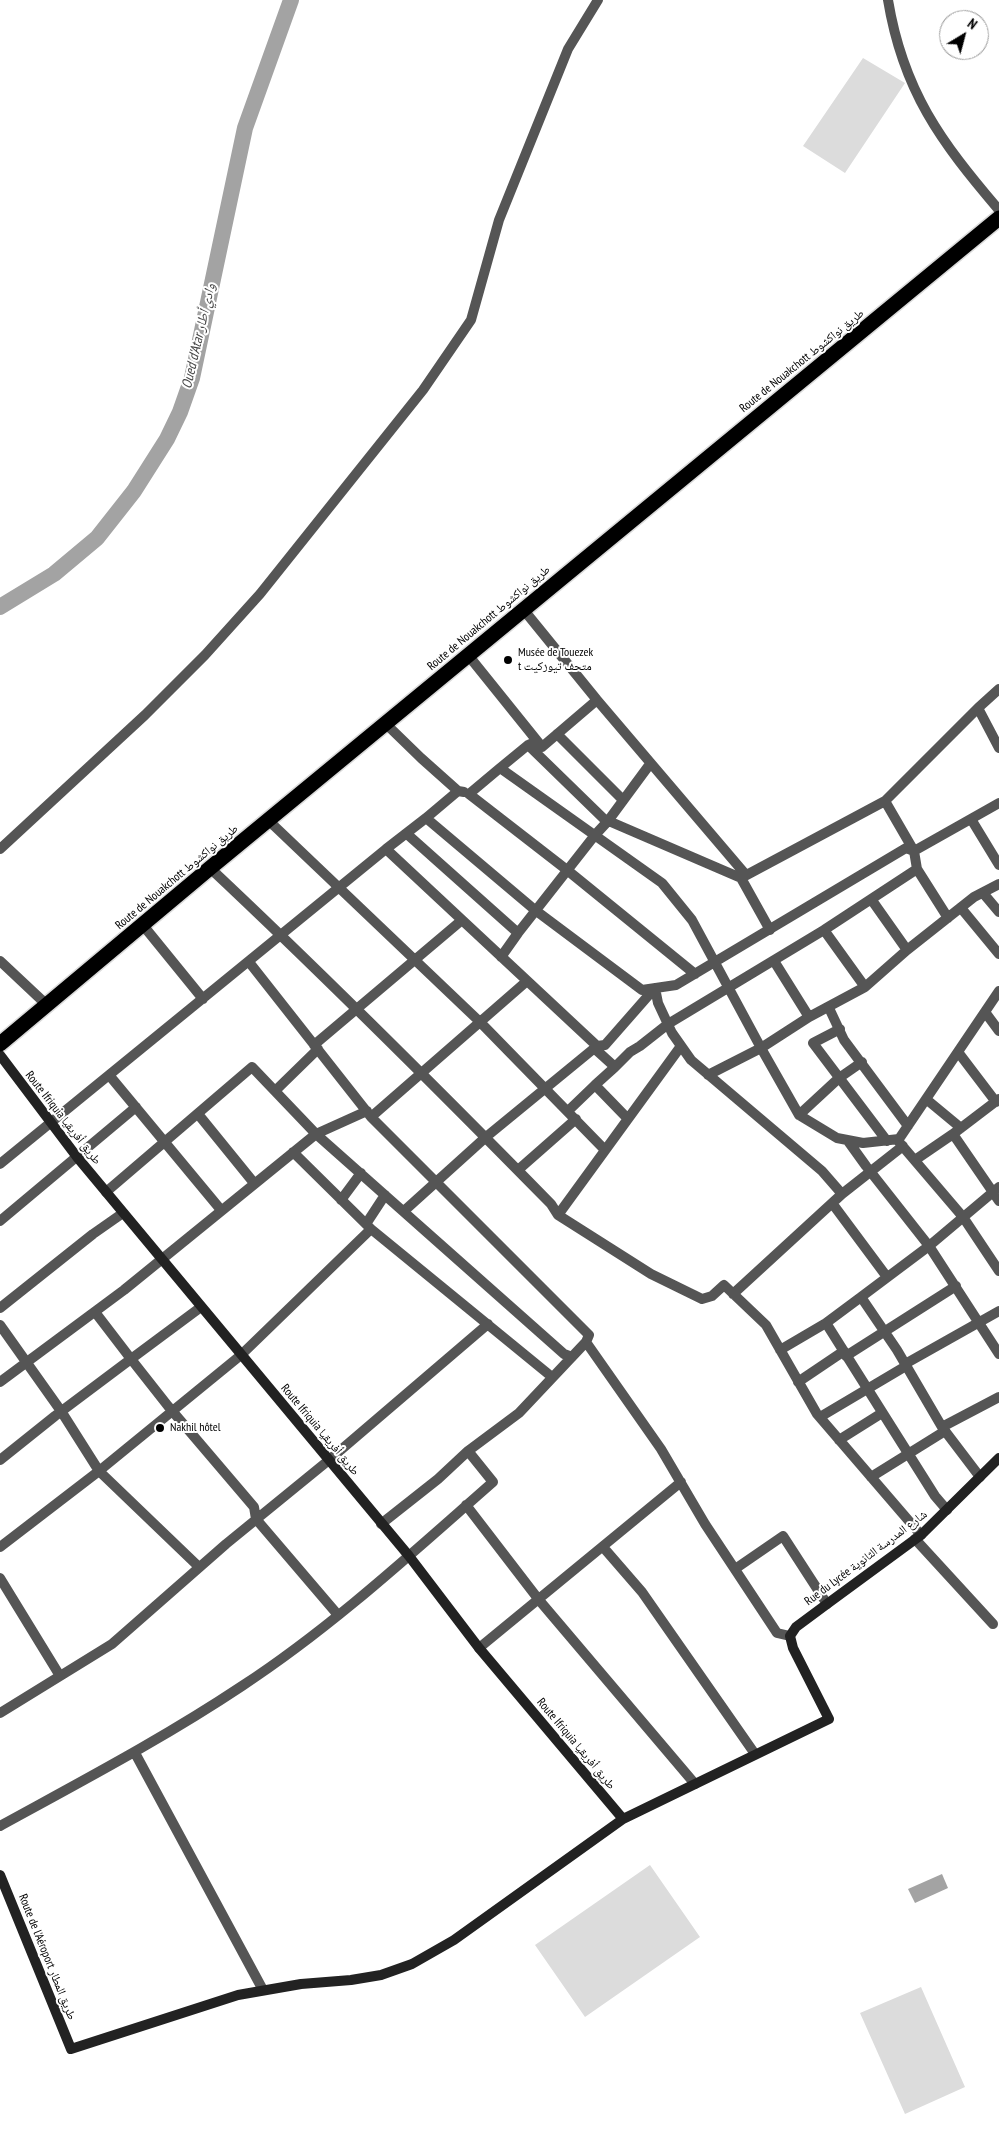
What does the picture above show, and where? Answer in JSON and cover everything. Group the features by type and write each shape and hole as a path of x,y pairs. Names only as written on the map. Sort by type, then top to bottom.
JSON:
{"highway":[{"name":"Route de Nouakchott طريق نواكشوط","path":"0,1044 48,1006 142,924 999,218"}],"street":[{"path":"0,849 145,715 205,656 260,594 423,390 471,320 499,220 568,49 598,0"},
{"path":"888,0 900,50 912,85 924,110 956,159 999,210"},
{"path":"524,609 743,876 770,930"},
{"path":"468,655 533,743 608,821 743,876"},
{"path":"743,876 885,801 978,708 999,690"},
{"path":"533,743 542,747 597,700"},
{"path":"978,708 999,748"},
{"path":"386,723 458,791 469,794 567,870 695,974"},
{"path":"557,734 623,800"},
{"path":"469,794 533,743"},
{"path":"501,957 534,910 608,821 650,764"},
{"path":"500,768 662,883 692,920 761,1048 800,1115 837,1138 863,1144 896,1142"},
{"path":"2,1158 50,1123 458,791"},
{"path":"885,801 914,852 916,869 948,918"},
{"path":"914,852 999,803"},
{"path":"426,818 534,910 642,990 676,985 906,848 914,852"},
{"path":"971,819 999,865"},
{"path":"268,820 480,1022 605,1150"},
{"path":"407,834 518,933"},
{"path":"386,849 527,981 615,1067"},
{"path":"210,868 282,935 422,1073 551,1204 558,1215 651,1274 702,1299 712,1296 724,1285 766,1325 820,1417 871,1477 918,1537 993,1624"},
{"path":"568,1111 630,1052 668,1024 824,930 916,869"},
{"path":"708,1075 761,1048 809,1017 829,1008 865,986 961,908 999,884"},
{"path":"984,893 999,912"},
{"path":"871,899 907,950"},
{"path":"961,908 999,954"},
{"path":"275,1091 316,1047 462,920"},
{"path":"142,924 203,999"},
{"path":"824,930 865,986"},
{"path":"0,961 48,1006"},
{"path":"774,961 809,1017"},
{"path":"249,962 369,1114 589,1335 586,1342 519,1413 468,1451 438,1479 381,1524"},
{"path":"0,1382 95,1312 316,1134 369,1114 422,1073 527,981"},
{"path":"655,988 658,1003 668,1024 691,1060 822,1171 842,1194"},
{"path":"404,1211 486,1137 545,1088 596,1047 605,1045 655,988"},
{"path":"733,1294 842,1194 870,1172 899,1139 999,992"},
{"path":"829,1008 844,1040 908,1126"},
{"path":"985,1012 999,1031"},
{"path":"840,1029 813,1043 840,1078 896,1142 915,1160 963,1217 999,1271"},
{"path":"558,1215 681,1046"},
{"path":"915,1160 998,1100 958,1052"},
{"name":"Route Ifriquia طريق أفريقيا","path":"0,1055 77,1157 409,1556 479,1648 623,1819"},
{"path":"800,1115 840,1078 862,1062"},
{"path":"106,1192 252,1067 316,1134 564,1354 572,1357"},
{"path":"109,1075 221,1210"},
{"path":"595,1085 628,1119"},
{"path":"780,1350 826,1323 997,1193 957,1131 926,1099"},
{"path":"0,1220 136,1108"},
{"path":"198,1114 254,1184"},
{"path":"518,1170 576,1119"},
{"path":"848,1141 870,1172 929,1246 999,1354"},
{"path":"293,1152 369,1226 552,1377"},
{"path":"341,1200 361,1173"},
{"path":"0,1547 99,1471 241,1355 369,1226 385,1195"},
{"path":"832,1203 887,1277"},
{"path":"0,1308 123,1213"},
{"path":"798,1382 845,1353 885,1332 956,1286"},
{"path":"861,1297 885,1332 944,1430 980,1476"},
{"path":"0,1460 61,1411 201,1306"},
{"path":"820,1417 999,1311"},
{"path":"95,1312 172,1411 254,1507 256,1519 338,1615"},
{"path":"826,1323 935,1496 947,1510"},
{"path":"0,1713 112,1644 199,1567 329,1460 488,1324"},
{"path":"0,1325 61,1411 99,1471 199,1567"},
{"path":"135,1753 263,1990 381,1975 412,1964 454,1940 623,1819 829,1719 793,1648 790,1636 776,1633 661,1449 586,1342"},
{"path":"871,1477 999,1397"},
{"path":"840,1440 882,1413"},
{"path":"0,1826 135,1753 243,1686 338,1615 493,1482 468,1451"},
{"name":"Rue du Lycée شارع المدرسة الثانوية","path":"790,1636 796,1627 918,1537 999,1458"},
{"path":"479,1648 681,1482"},
{"path":"466,1505 539,1600 695,1784"},
{"path":"735,1569 784,1536 827,1604"},
{"path":"603,1547 642,1592 755,1754"},
{"path":"0,1578 60,1676"},
{"name":"Route de l'Aéroport طريق المطار","path":"0,1875 71,2048 238,1995 263,1990"}],"shaded area":[{"path":"863,58 905,83 845,173 803,146"},
{"path":"650,1865 700,1937 585,2017 535,1945"},
{"path":"942,1874 948,1888 915,1903 908,1889"},
{"path":"921,1987 965,2087 905,2114 860,2013"}],"waterway":[{"name":"Oued d'Atar وادي أطار","path":"0,607 54,574 97,538 134,491 167,439 180,412 192,378 245,128 291,0"}],"place":[{"name":"Musée de Touezek t متحف تيوزكيت","path":"508,660"},
{"name":"Nakhil hôtel","path":"160,1428"}]}
